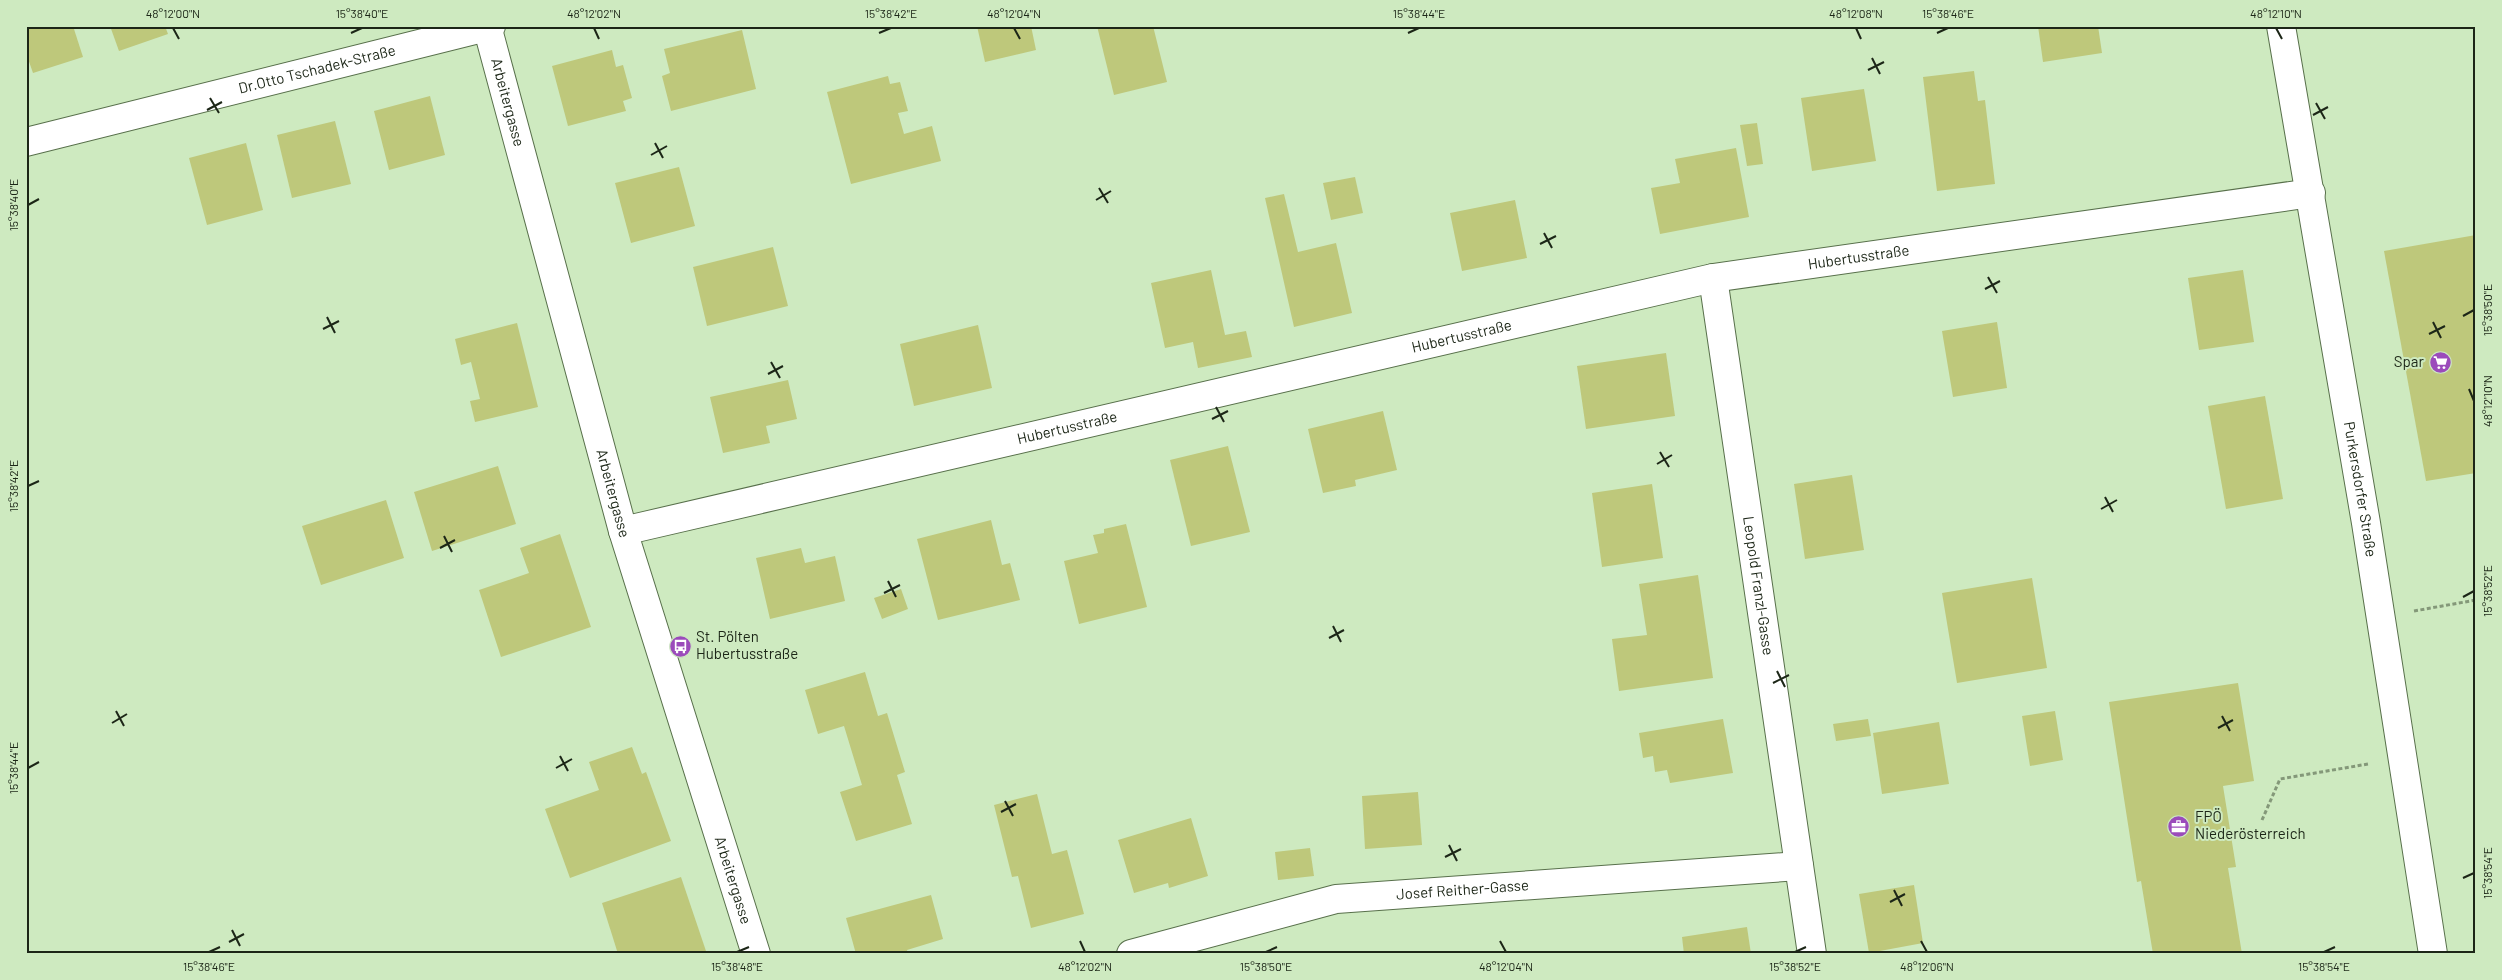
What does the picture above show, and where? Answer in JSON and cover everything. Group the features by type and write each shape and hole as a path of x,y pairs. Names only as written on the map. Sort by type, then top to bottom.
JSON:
{"street":[{"name":"Purkersdorfer Straße","path":"2281,26 2382,617 2433,954"},
{"name":"Dr.Otto Tschadek-Straße","path":"26,142 489,27"},
{"name":"Arbeitergasse","path":"489,27 623,532 756,954"},
{"name":"Hubertusstraße","path":"623,532 1713,278 2311,193"},
{"name":"Leopold Franzl-Gasse","path":"1713,278 1812,954"},
{"name":"Josef Reither-Gasse","path":"1132,954 1336,899 1799,866"}],"path":[{"path":"2382,617 2476,600"},
{"path":"2262,820 2280,778 2404,759"}],"building":[{"path":"26,26 73,26 83,57 33,73 26,53"},
{"path":"110,26 165,26 168,34 119,51"},
{"path":"977,26 1031,26 1036,50 985,62"},
{"path":"1097,26 1153,26 1167,82 1114,95"},
{"path":"2038,26 2098,26 2102,53 2043,62"},
{"path":"742,30 756,89 671,111 662,76 670,73 664,49"},
{"path":"612,50 616,67 623,65 632,98 623,101 626,111 568,126 552,66"},
{"path":"1974,71 1978,101 1985,100 1995,184 1937,191 1923,77"},
{"path":"888,76 890,84 900,82 908,111 898,113 904,134 932,126 941,161 851,184 827,92"},
{"path":"1864,89 1876,161 1812,171 1801,98"},
{"path":"430,96 445,155 389,170 374,111"},
{"path":"335,121 351,184 292,198 277,135"},
{"path":"1757,123 1763,164 1747,166 1740,125"},
{"path":"246,143 263,210 207,225 189,158"},
{"path":"1736,148 1749,217 1660,234 1651,188 1680,183 1675,159"},
{"path":"679,167 695,226 631,243 615,183"},
{"path":"1355,177 1363,213 1331,220 1323,183"},
{"path":"1284,194 1298,252 1336,243 1352,313 1294,327 1265,198"},
{"path":"1515,200 1527,258 1462,271 1450,213"},
{"name":"Spar","path":"2476,235 2476,473 2426,481 2384,251"},
{"path":"773,247 788,306 707,326 693,267"},
{"path":"1211,270 1225,335 1246,331 1252,357 1198,368 1193,342 1165,348 1151,283"},
{"path":"2243,270 2254,342 2199,350 2188,278"},
{"path":"1997,322 2007,388 1953,397 1942,331"},
{"path":"517,323 538,407 475,422 470,401 480,399 471,362 461,365 455,339"},
{"path":"978,325 992,388 914,406 900,344"},
{"path":"1666,353 1675,416 1586,429 1577,366"},
{"path":"788,380 797,419 766,426 770,443 723,453 710,397"},
{"path":"2265,396 2283,499 2226,509 2208,406"},
{"path":"1383,411 1397,470 1355,480 1356,486 1323,493 1308,429"},
{"path":"1228,446 1250,532 1191,546 1170,460"},
{"path":"498,466 516,524 432,551 414,492"},
{"path":"1852,475 1864,550 1805,559 1794,484"},
{"path":"1652,484 1663,558 1602,567 1592,493"},
{"path":"386,500 404,558 321,585 302,526"},
{"path":"991,520 1002,565 1010,563 1020,600 938,620 917,539"},
{"path":"1126,524 1147,607 1079,624 1064,561 1098,553 1093,535 1104,533 1104,529"},
{"path":"560,534 591,627 501,657 479,590 529,573 520,548"},
{"path":"801,548 805,563 835,556 845,601 770,619 756,558"},
{"path":"1698,575 1713,678 1619,691 1612,639 1647,635 1639,584"},
{"path":"2032,578 2047,668 1957,683 1942,593"},
{"path":"901,589 908,609 882,619 874,598"},
{"path":"865,672 878,716 887,713 905,772 897,775 912,824 856,841 840,792 862,785 844,726 818,734 805,690"},
{"name":"FPÖ Niederösterreich","path":"2238,683 2254,781 2223,786 2236,867 2228,868 2242,954 2153,954 2141,881 2137,882 2109,702"},
{"path":"2055,711 2063,760 2030,766 2022,716"},
{"path":"1723,719 1733,773 1670,783 1667,770 1655,772 1653,756 1643,758 1639,733"},
{"path":"1868,719 1871,736 1836,741 1833,724"},
{"path":"1939,722 1949,784 1882,794 1873,733"},
{"path":"632,747 642,774 646,772 671,841 570,878 545,809 599,790 589,762"},
{"path":"1418,792 1422,845 1365,849 1362,796"},
{"path":"1037,794 1052,854 1067,850 1084,914 1031,928 1018,876 1012,877 994,805"},
{"path":"1191,818 1208,876 1169,888 1168,883 1134,893 1118,840"},
{"path":"1310,848 1314,876 1278,880 1275,852"},
{"path":"681,877 707,954 618,954 602,903"},
{"path":"1914,885 1923,943 1869,953 1859,894"},
{"path":"931,895 943,939 907,950 908,954 856,954 846,918"},
{"path":"1747,927 1751,954 1684,954 1682,937"}],"place":[{"name":"Spar","path":"2440,362"},
{"name":"St. Pölten Hubertusstraße","path":"680,646"},
{"name":"FPÖ Niederösterreich","path":"2179,826"}]}
